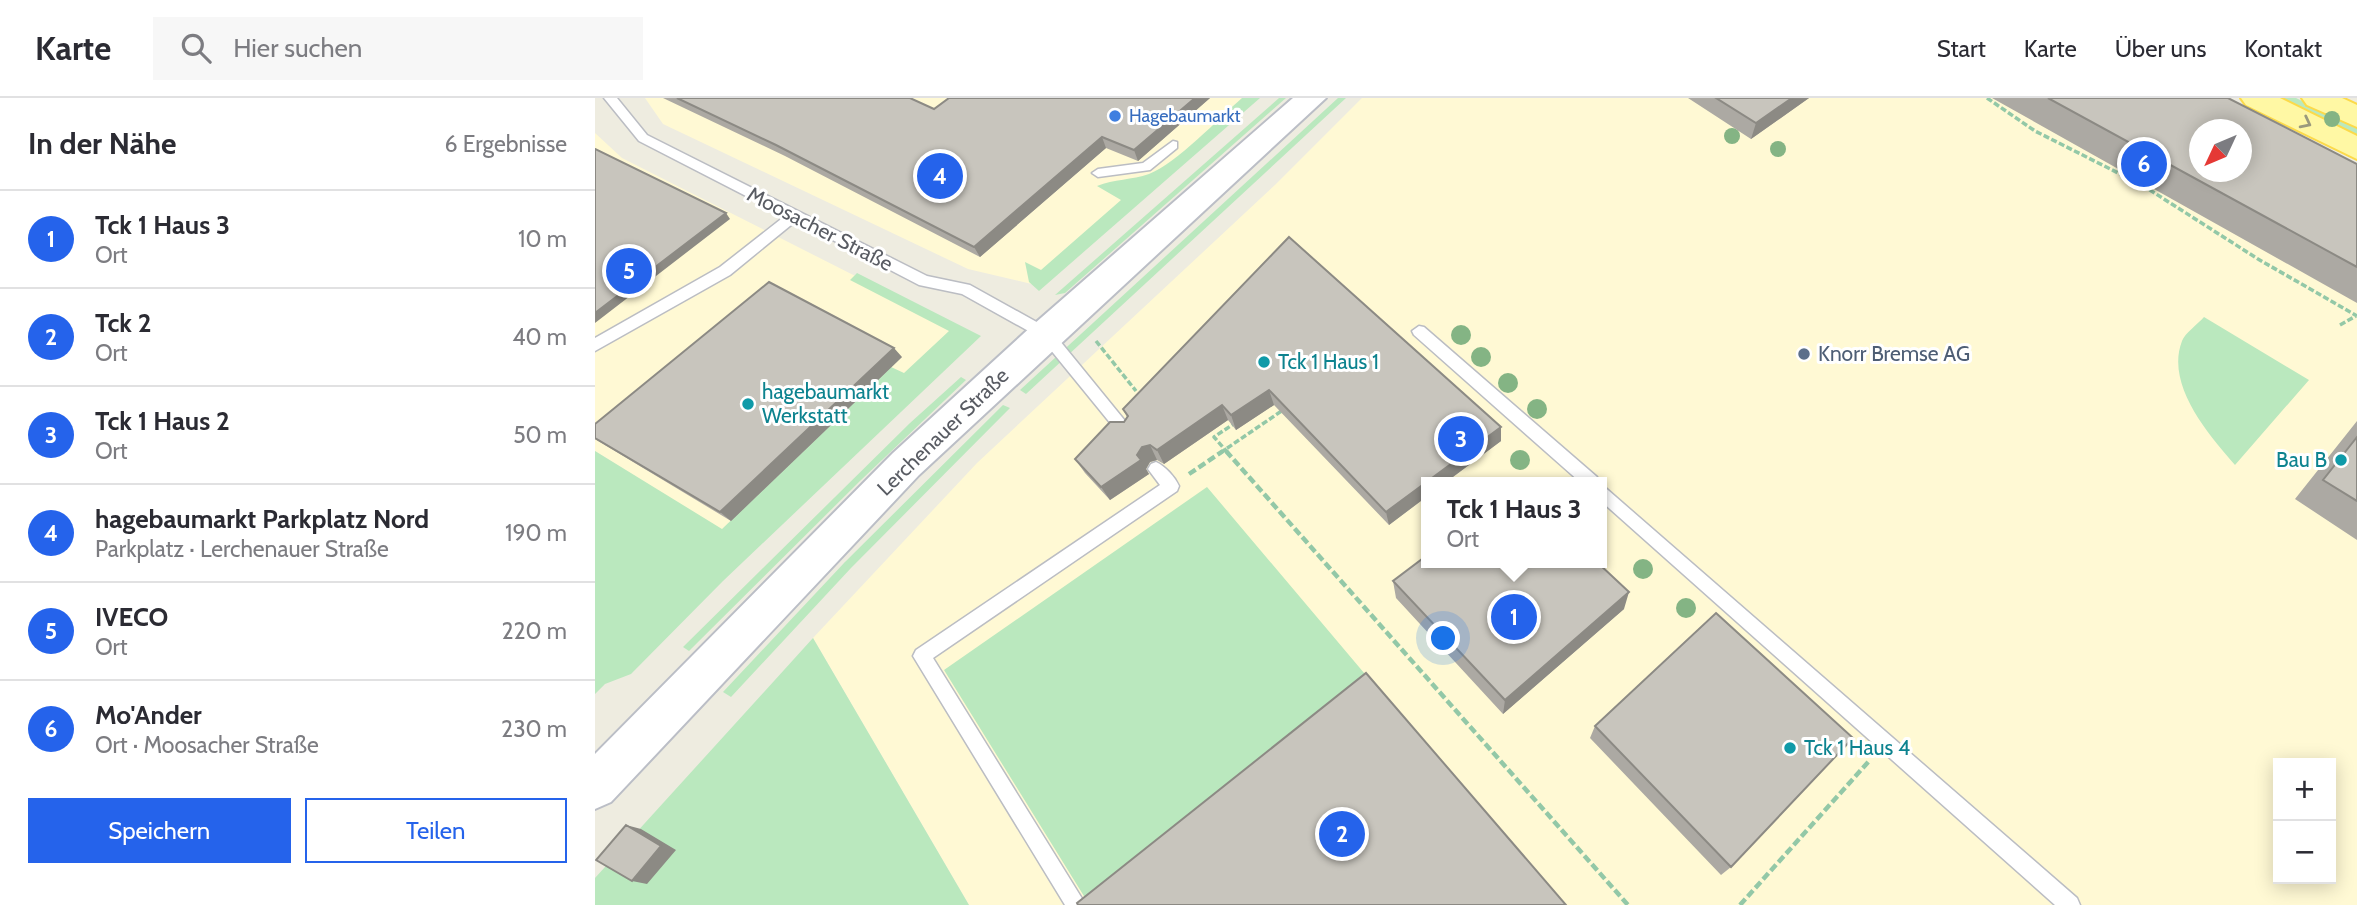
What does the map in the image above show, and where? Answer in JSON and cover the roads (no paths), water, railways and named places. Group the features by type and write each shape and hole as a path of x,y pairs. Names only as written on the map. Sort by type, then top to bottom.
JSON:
{"main road":[{"name":"Lerchenauer Straße","path":"595,786 906,464 1046,334 1311,98"},
{"path":"2256,98 2357,149"},
{"path":"2318,98 2357,117"}],"lane":[{"name":"Moosacher Straße","path":"610,98 643,138 924,281 965,289 1046,334"},
{"path":"1098,173 1146,167 1173,145"},
{"path":"595,345 725,271 794,216"},
{"path":"1419,331 1585,477"},
{"path":"1046,334 1125,431"},
{"path":"1076,905 922,656 1171,486 1156,469"},
{"path":"1607,496 2070,905"}],"place":[{"name":"Hagebaumarkt","path":"1115,116"},
{"name":"Mo'Ander","path":"2144,164"},
{"name":"hagebaumarkt Parkplatz Nord","path":"940,176"},
{"name":"IVECO","path":"629,271"},
{"name":"Knorr Bremse AG","path":"1804,354"},
{"name":"Tck 1 Haus 1","path":"1264,362"},
{"name":"hagebaumarkt Werkstatt","path":"748,404"},
{"name":"Tck 1 Haus 2","path":"1461,439"},
{"name":"Bau B","path":"2341,460"},
{"name":"Tck 1 Haus 3","path":"1514,617"},
{"name":"Tck 1 Haus 4","path":"1790,748"},
{"name":"Tck 2","path":"1342,834"}]}
